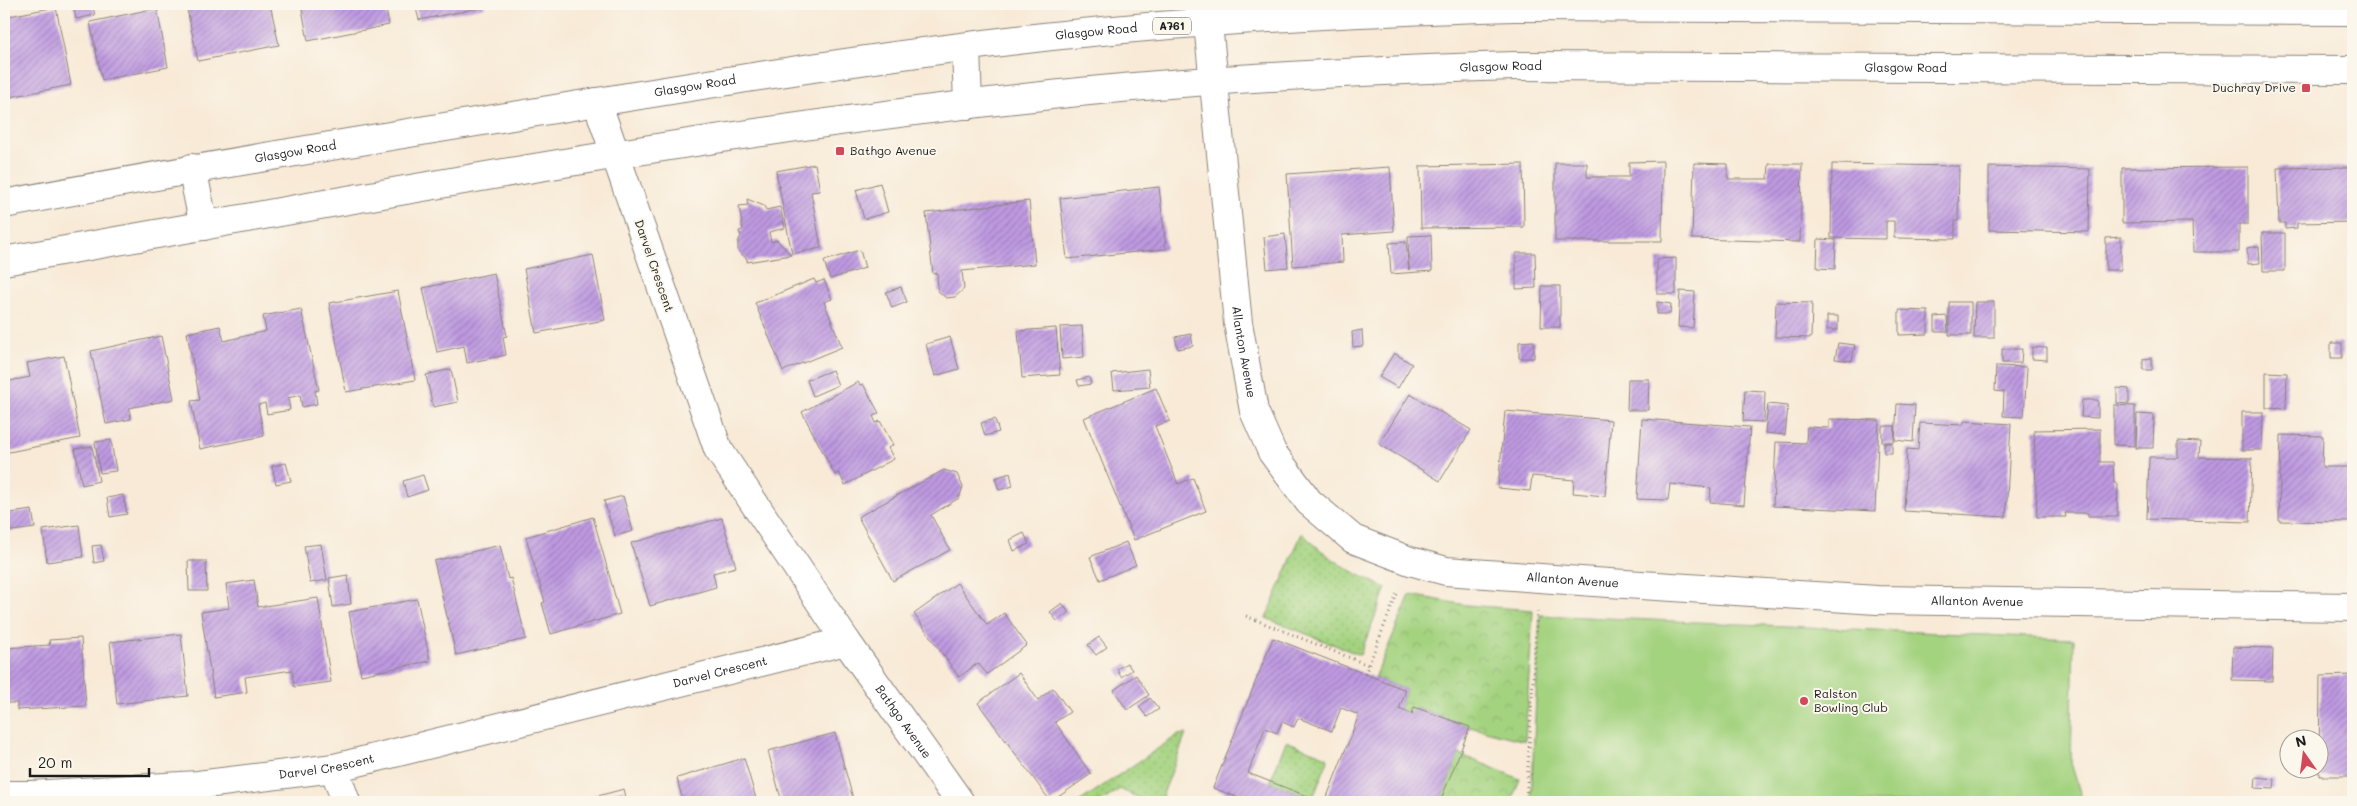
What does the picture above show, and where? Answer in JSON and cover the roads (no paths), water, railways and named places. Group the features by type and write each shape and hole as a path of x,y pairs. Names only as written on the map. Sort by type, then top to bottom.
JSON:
{"main road":[{"name":"Glasgow Road","path":"4,204 192,168 789,71 1206,13 1389,11 1514,7 2353,11"},
{"name":"Allanton Avenue","path":"1206,13 1238,323 1254,411 1272,452 1308,502 1354,539 1410,561 1446,571 1539,578 1877,600 2353,607"},
{"path":"966,47 968,105"},
{"name":"Glasgow Road","path":"4,261 615,154 811,125 968,105 1214,81 1394,70 1515,66 2353,70"},
{"name":"Darvel Crescent","path":"4,795 198,785 334,768 846,641 718,450 597,102"},
{"path":"192,168 204,226"},
{"name":"Bathgo Avenue","path":"846,641 960,802"},
{"path":"334,768 346,802"}],"place":[{"name":"Duchray Drive","path":"2306,88"},
{"name":"Bathgo Avenue","path":"840,151"},
{"name":"Ralston Bowling Club","path":"1804,701"}]}
